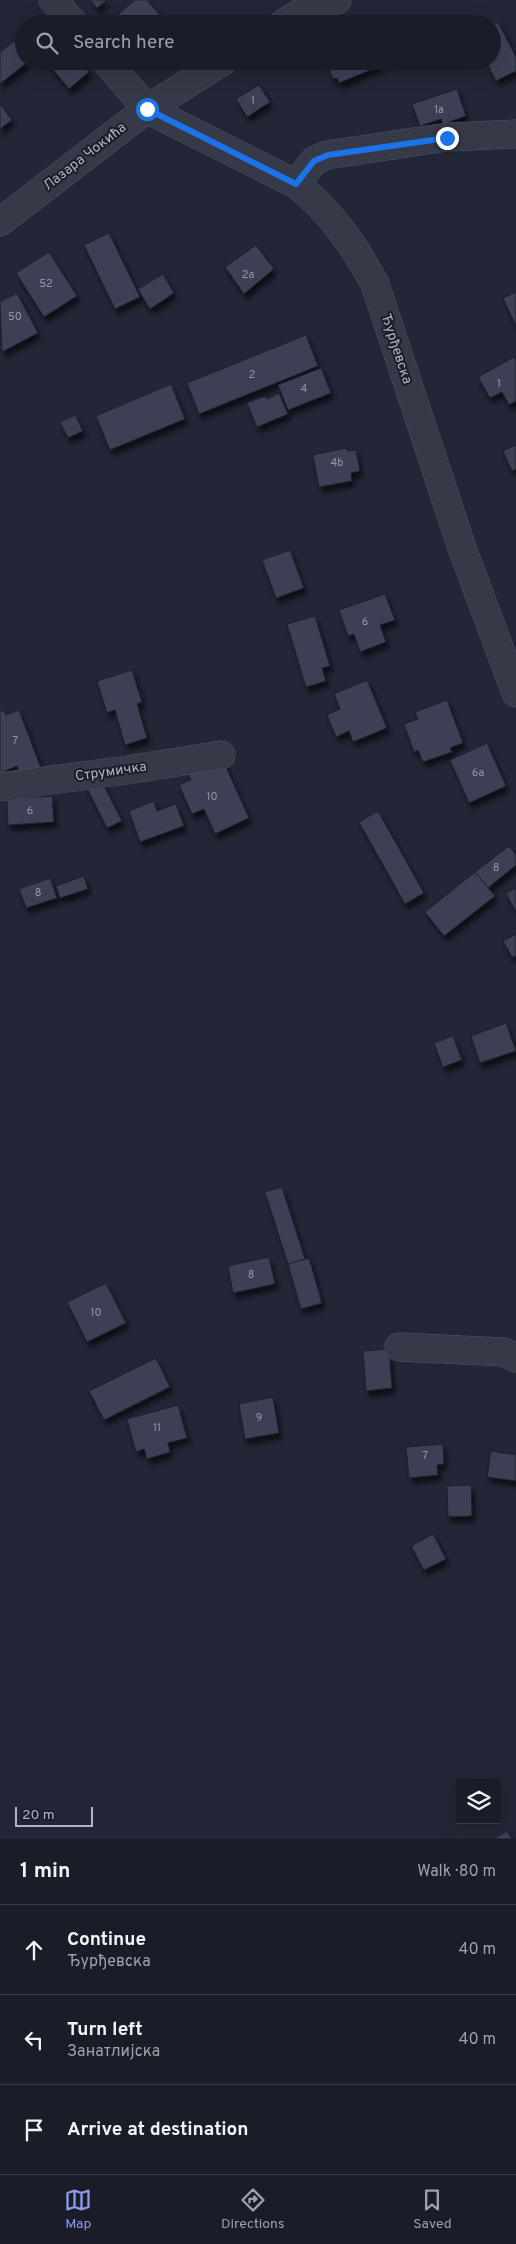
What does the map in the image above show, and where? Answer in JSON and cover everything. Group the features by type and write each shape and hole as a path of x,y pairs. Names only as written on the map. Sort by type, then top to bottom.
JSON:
{"street":[{"path":"53,0 66,15"},
{"path":"297,15 336,0"},
{"path":"114,70 147,109"},
{"name":"Лазара Чокића","path":"0,222 147,109 209,70"},
{"name":"Ђурђевска","path":"147,109 296,184 316,200 354,246 375,284 462,548 516,693"},
{"path":"296,184 314,161 328,155 447,138 516,134"},
{"name":"Струмичка","path":"0,786 108,773 221,755"},
{"path":"399,1347 504,1352 516,1358"}],"building":[{"path":"90,0 107,0 97,8"},
{"path":"135,0 147,0 160,15 117,15"},
{"path":"501,28 516,57 516,71 496,81 490,70 501,70"},
{"path":"14,41 15,42 15,70 18,70 0,84 0,52"},
{"path":"53,70 87,70 89,72 69,89"},
{"path":"330,70 370,70 339,83 337,78 333,79"},
{"path":"259,85 270,102 247,117 236,99"},
{"path":"457,89 466,116 443,124 441,119 420,126 412,104"},
{"path":"0,104 12,120 0,129"},
{"path":"109,233 140,297 115,309 84,245"},
{"path":"256,245 274,269 244,294 225,267"},
{"path":"49,252 77,296 44,317 16,273"},
{"path":"163,274 174,293 150,309 138,289"},
{"path":"516,292 516,326 503,298"},
{"path":"17,293 38,333 2,352 0,302"},
{"path":"306,335 318,366 199,414 187,383"},
{"path":"514,357 516,361 516,401 509,405 502,392 490,398 478,377"},
{"path":"321,368 331,393 288,410 278,385"},
{"path":"171,384 185,419 110,450 96,416"},
{"path":"279,393 288,414 257,427 247,403 265,396 267,399"},
{"path":"75,415 83,431 68,438 60,422"},
{"path":"516,445 516,469 512,471 503,451"},
{"path":"346,448 347,451 356,450 360,471 351,473 352,481 319,487 313,455"},
{"path":"290,550 304,588 276,598 262,560"},
{"path":"385,594 395,620 380,625 386,642 360,652 354,634 348,636 339,610"},
{"path":"315,616 330,666 322,668 326,681 306,687 287,624"},
{"path":"132,670 142,702 137,704 147,738 125,745 115,710 107,713 97,681"},
{"path":"367,680 387,728 353,742 349,731 336,737 327,715 340,709 334,694"},
{"path":"447,700 463,743 450,748 452,752 423,762 418,750 414,752 404,724 418,719 415,712"},
{"path":"3,710 6,715 19,710 41,768 21,775 17,766 0,773 0,711"},
{"path":"487,743 506,786 469,803 450,760"},
{"path":"222,758 249,818 215,834 204,809 192,814 179,785 191,780 188,773"},
{"path":"101,780 122,821 107,828 87,788"},
{"path":"52,796 54,822 8,825 7,799"},
{"path":"154,801 157,811 176,804 184,826 140,842 129,811"},
{"path":"378,811 424,893 405,904 359,822"},
{"path":"509,846 516,855 516,865 488,888 475,872"},
{"path":"475,872 495,896 444,936 425,912"},
{"path":"84,876 88,889 60,898 56,886"},
{"path":"50,878 57,898 26,908 19,889"},
{"path":"516,888 516,912 506,893"},
{"path":"516,934 516,956 512,957 503,941"},
{"path":"506,1023 516,1051 480,1063 471,1036"},
{"path":"453,1036 462,1060 443,1067 434,1043"},
{"path":"282,1187 305,1259 288,1264 265,1192"},
{"path":"269,1257 275,1284 233,1293 228,1266"},
{"path":"309,1258 322,1303 301,1309 288,1264"},
{"path":"106,1283 126,1323 87,1342 67,1302"},
{"path":"389,1349 392,1388 366,1391 363,1351"},
{"path":"156,1358 170,1387 104,1420 89,1391"},
{"path":"273,1397 279,1433 245,1439 239,1404"},
{"path":"178,1405 187,1438 168,1443 170,1452 147,1459 144,1449 136,1452 127,1419"},
{"path":"443,1444 444,1464 437,1465 438,1475 409,1478 406,1447"},
{"path":"491,1451 516,1455 516,1481 487,1477"},
{"path":"471,1485 472,1516 448,1517 447,1486"},
{"path":"433,1534 446,1559 424,1570 411,1546"},
{"path":"507,1831 512,1839 493,1839"}],"route":[{"path":"147,109 296,184 314,161 328,155 447,138"}]}
